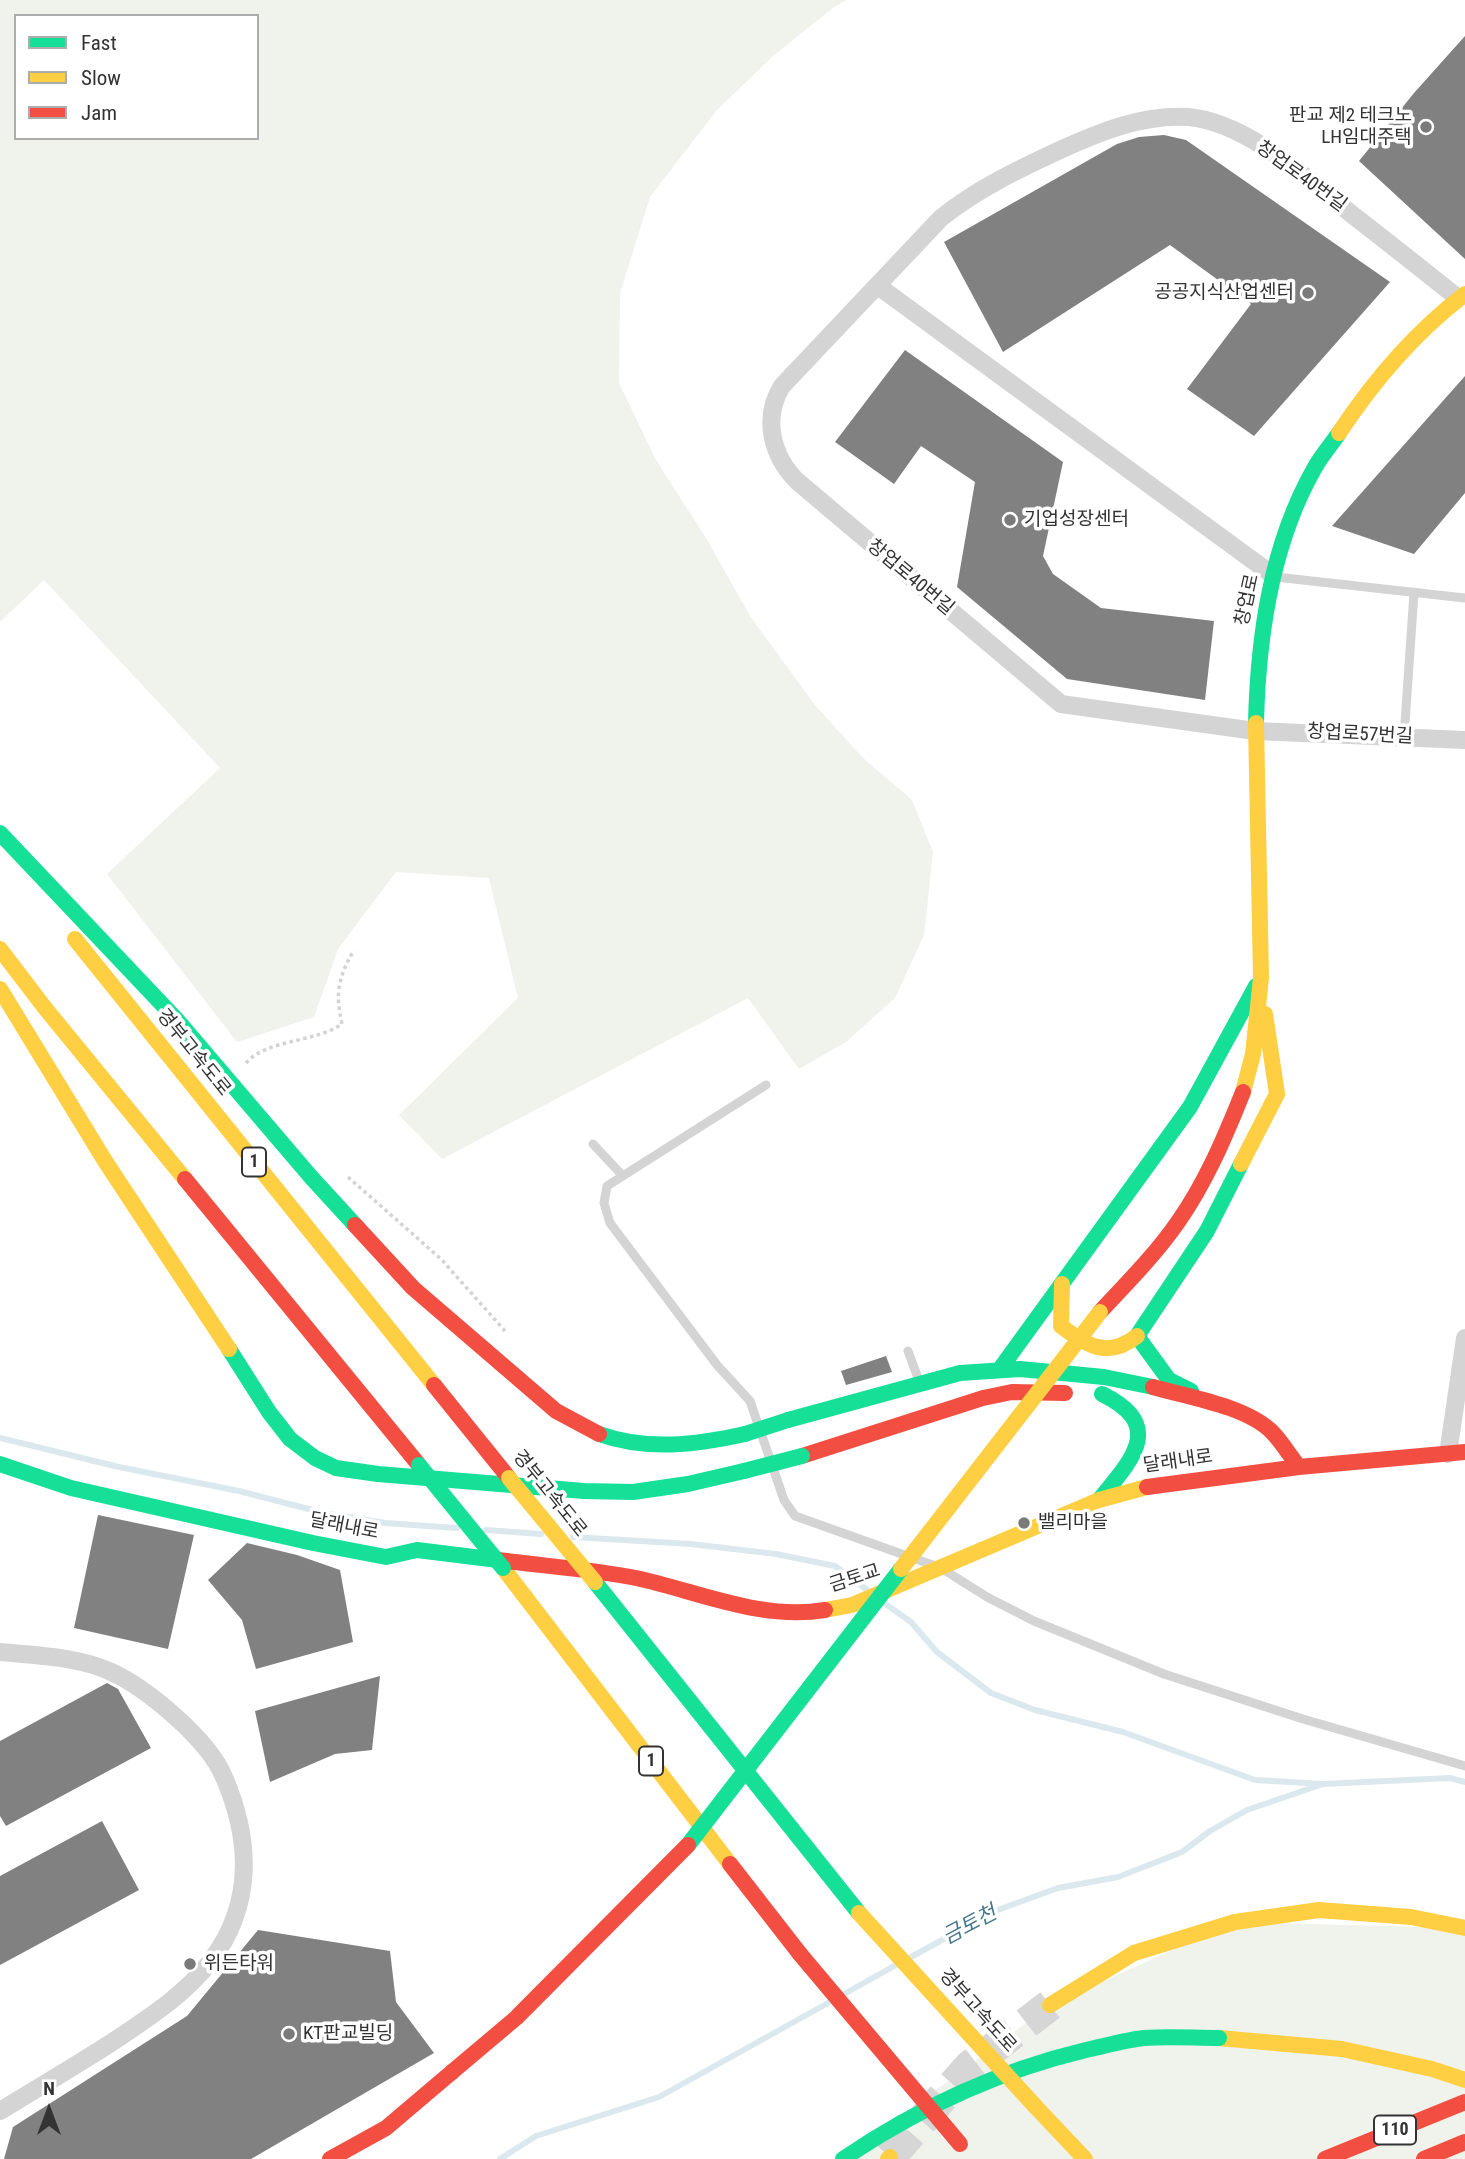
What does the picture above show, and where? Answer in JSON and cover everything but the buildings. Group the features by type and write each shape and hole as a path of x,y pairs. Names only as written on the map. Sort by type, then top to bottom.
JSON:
{"main road":[{"name":"창업로","path":"1260,979 1261,923 1255,731 1262,635 1274,576 1286,537 1315,469 1363,397 1435,317 1462,296"},
{"path":"0,833 177,1020 311,1177 412,1288 556,1411 589,1430 617,1440 650,1446 710,1442 920,1383 960,1373 1000,1369 1104,1377 1151,1386 1223,1407"},
{"name":"경부고속도로","path":"0,847 595,1582 859,1913 1034,2105 1077,2159"},
{"name":"1","path":"0,949 45,1008 503,1568 800,1954 973,2159"},
{"path":"1000,1369 1189,1107 1260,979"},
{"path":"330,2159 386,2128 516,2018 681,1855 1100,1312 1169,1235 1205,1178 1248,1081 1260,979"},
{"path":"1062,1284 1061,1326 1081,1343 1107,1349 1128,1345 1137,1336 1207,1231 1278,1094 1260,979"},
{"path":"0,989 105,1161 207,1313 269,1412 290,1440 315,1458 336,1468 584,1491 633,1492 688,1484 803,1456 983,1398 1013,1392 1125,1396 1227,1423 1252,1433 1299,1467"},
{"path":"1137,1336 1169,1380 1258,1421 1272,1432 1299,1467"},
{"path":"1090,1393 1127,1408 1135,1418 1138,1439 1124,1467 1099,1500"},
{"name":"달래내로","path":"913,1580 1099,1500 1144,1487 1299,1467 1456,1453"},
{"name":"달래내로","path":"0,1464 71,1488 386,1557 417,1550 635,1577 749,1607 808,1613"},
{"name":"금토교","path":"808,1613 852,1605 913,1580"},
{"path":"1050,2005 1134,1953 1235,1922 1319,1910 1411,1917 1465,1928"},
{"path":"843,2159 923,2109 979,2083 1061,2055 1141,2038 1219,2038 1342,2049 1432,2069 1465,2080"},
{"name":"110","path":"1325,2159 1465,2102"},
{"path":"1034,2105 1085,2159"},
{"name":"110","path":"1424,2159 1465,2142"}],"street":[{"name":"창업로40번길","path":"1255,731 1057,702 790,474 779,457 773,437 771,412 776,396 941,218 967,199 1009,174 1118,126 1158,118 1202,119 1230,128 1314,184 1462,296"},
{"path":"878,286 1274,576"},
{"name":"창업로57번길","path":"1255,731 1465,740"},
{"path":"1456,1453 1465,1338"},
{"path":"0,1652 62,1659 109,1670 159,1702 200,1740 224,1775 236,1815 243,1853 243,1892 234,1924 210,1962 168,2005 0,2111"}],"lane":[{"path":"1274,576 1465,598"},
{"path":"1404,737 1414,593"},
{"path":"766,1085 622,1175 607,1186 604,1203 610,1223 718,1365 750,1401 784,1500 795,1516 941,1568 987,1597 1034,1621 1164,1674 1303,1719 1465,1766"},
{"path":"593,1144 622,1175"},
{"path":"908,1351 920,1383"}],"path":[{"path":"241,1072 256,1053 330,1032 342,1024 338,1005 338,982 354,950"},
{"path":"346,1176 441,1259 505,1331"}],"shaded area":[{"path":"0,0 847,0 834,7 773,56 716,111 650,197 620,293 619,383 656,460 706,538 750,616 814,704 863,758 912,800 933,852 924,935 895,998 846,1042 799,1069 748,998 442,1159 399,1115 518,998 489,878 396,872 338,949 314,1017 237,1042 107,874 220,768 44,580 0,622"},
{"path":"1235,1922 1465,1928 1465,2159 844,2159 1050,2005"}],"waterway":[{"path":"0,1438 119,1467 239,1491 324,1513 385,1523 457,1528"},
{"path":"486,1530 541,1534"},
{"path":"573,1537 691,1544 776,1554 835,1566 867,1590"},
{"path":"884,1603 911,1622 937,1652 991,1693 1035,1710 1123,1732 1255,1780 1323,1784"},
{"name":"금토천","path":"911,1957 995,1911 1058,1888 1118,1877 1182,1852 1210,1831 1247,1810 1323,1784 1450,1778 1465,1782"},
{"name":"금토천","path":"844,1994 896,1965"},
{"name":"금토천","path":"500,2159 536,2136 659,2097 828,2003"}],"tunnel":[{"path":"890,2157 969,2067 1050,2005"}],"traffic: fast":[{"path":"1256,723 1264,624 1277,560 1299,498 1317,464 1339,433"},
{"path":"0,833 177,1020 355,1225"},
{"path":"1000,1369 1190,1107 1256,986"},
{"path":"1191,1391 1169,1380 1137,1336 1207,1231 1241,1164"},
{"path":"229,1349 269,1412 290,1439 315,1458 336,1468 584,1491 633,1492 688,1484 744,1471"},
{"path":"788,1420 960,1373 1020,1369 1104,1377 1153,1387"},
{"path":"1099,1500 1131,1457 1137,1444 1138,1431 1133,1418 1122,1406 1102,1394"},
{"path":"745,1434 788,1420"},
{"path":"599,1434 635,1443 653,1444 690,1443 745,1434"},
{"path":"744,1471 802,1456"},
{"path":"0,1464 71,1488 313,1543 386,1557 417,1550 498,1560"},
{"path":"419,1465 503,1568"},
{"path":"688,1845 901,1569"},
{"path":"595,1582 859,1913"},
{"path":"843,2159 900,2123 960,2093 1021,2069 1086,2050 1137,2039 1219,2038"}],"traffic: slow":[{"path":"1339,433 1366,394 1396,358 1465,294"},
{"path":"1243,1092 1253,1054 1261,978 1256,723"},
{"path":"75,939 434,1385"},
{"path":"0,949 185,1179"},
{"path":"0,989 105,1161 229,1349"},
{"path":"1241,1164 1277,1094 1265,1014"},
{"path":"1062,1284 1061,1326 1071,1333 1089,1344 1107,1348 1117,1347 1137,1336"},
{"path":"901,1569 1100,1312"},
{"path":"509,1478 595,1582"},
{"path":"825,1610 852,1605 1099,1500 1147,1487"},
{"path":"503,1568 730,1864"},
{"path":"1050,2005 1134,1953 1235,1922 1319,1910 1411,1917 1465,1928"},
{"path":"859,1913 1034,2105"},
{"path":"1219,2038 1342,2049 1432,2069 1465,2080"},
{"path":"1034,2105 1085,2159"}],"traffic: jam":[{"path":"1100,1312 1160,1246 1188,1207 1214,1159 1243,1092"},
{"path":"185,1179 419,1465"},
{"path":"355,1225 413,1288 556,1411 599,1434"},
{"path":"434,1385 509,1478"},
{"path":"1153,1387 1247,1415 1272,1432 1299,1467"},
{"path":"802,1456 983,1398 1012,1392 1065,1393"},
{"path":"1147,1487 1299,1467 1465,1452"},
{"path":"498,1560 636,1578 754,1608 801,1612 825,1610"},
{"path":"452,2072 516,2018 688,1845"},
{"path":"730,1864 800,1954"},
{"path":"800,1954 960,2144"},
{"path":"330,2159 386,2128 452,2072"},
{"path":"1325,2159 1465,2102"},
{"path":"1424,2159 1465,2142"}],"place":[{"name":"판교 제2 테크노 LH임대주택","path":"1426,127"},
{"name":"공공지식산업센터","path":"1308,293"},
{"name":"기업성장센터","path":"1010,520"},
{"name":"밸리마을","path":"1024,1523"},
{"name":"위든타워","path":"190,1964"},
{"name":"KT판교빌딩","path":"289,2034"}]}
